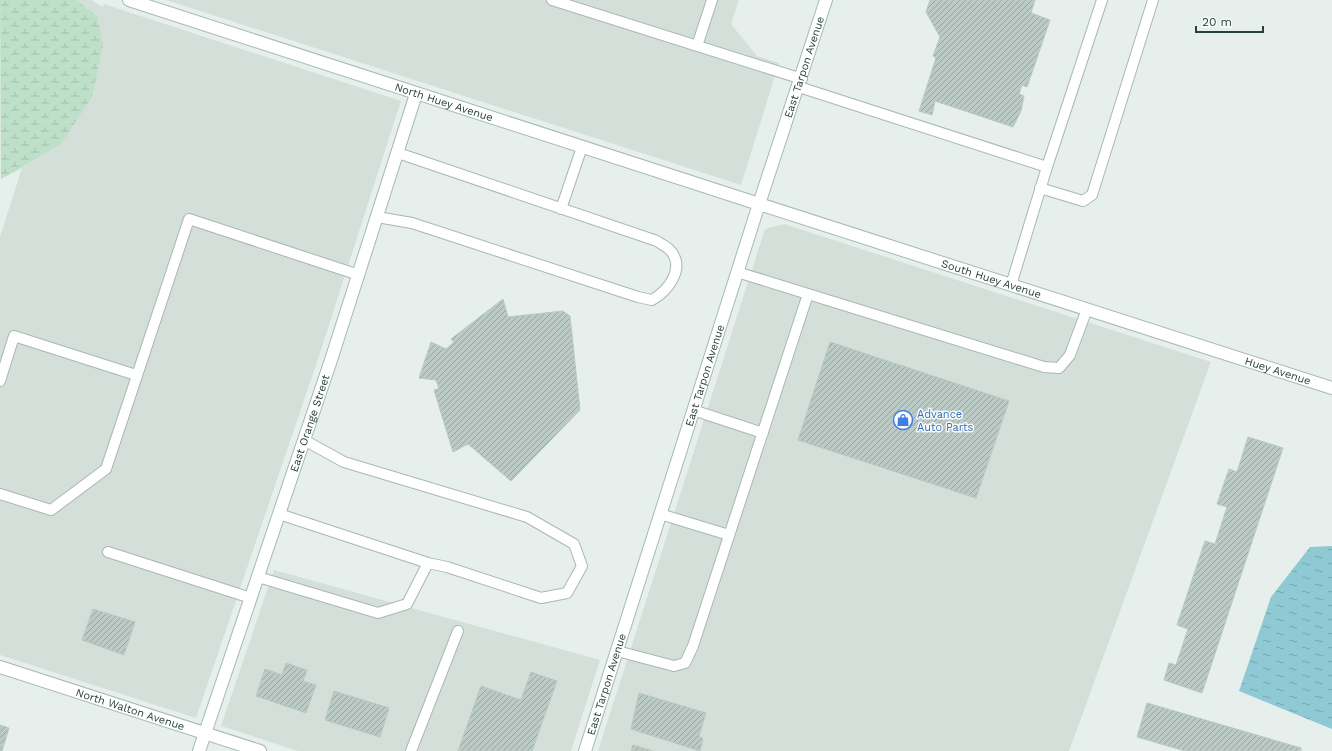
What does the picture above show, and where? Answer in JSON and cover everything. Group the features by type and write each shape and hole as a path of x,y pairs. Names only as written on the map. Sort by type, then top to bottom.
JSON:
{"street":[{"name":"North Huey Avenue","path":"129,0 759,204"},
{"name":"East Tarpon Avenue","path":"585,751 737,272 826,0"},
{"name":"East Orange Street","path":"199,751 359,275 416,94"},
{"name":"South Huey Avenue","path":"759,204 1224,354"},
{"name":"Huey Avenue","path":"1224,354 1332,388"},
{"name":"North Walton Avenue","path":"0,667 260,751"}],"lane":[{"path":"552,0 697,46 800,83 1047,167"},
{"path":"697,46 712,0"},
{"path":"1011,285 1040,188 1102,0"},
{"path":"1040,188 1083,201 1092,195 1154,0"},
{"path":"561,208 582,147"},
{"path":"377,217 412,223 638,297 652,300 668,287 676,272 675,260 670,250 657,241 398,153"},
{"path":"0,494 51,510 106,469 136,374 189,219 359,275"},
{"path":"737,272 1044,367 1059,368 1070,355 1087,309"},
{"path":"616,651 674,666 685,663 693,646 808,294"},
{"path":"0,381 3,364 14,336 136,374"},
{"path":"693,410 763,433"},
{"path":"279,514 541,598 567,593 582,566 574,544 527,517 344,462 304,440"},
{"path":"660,514 729,535"},
{"path":"108,552 251,598"},
{"path":"258,577 378,613 407,604 428,563"},
{"path":"411,751 458,631"}],"shaded area":[{"path":"77,0 92,0 102,7 104,4 401,101 319,356 196,718 0,655 0,237 22,168 61,144 97,16"},
{"path":"166,0 739,0 731,24 757,56 779,63 741,185"},
{"path":"784,224 1211,362 1069,751 598,751 765,229"},
{"path":"274,570 600,660 571,751 298,751 221,726"}],"green space":[{"path":"0,0 77,0 97,16 103,45 92,97 61,144 1,179"}],"water":[{"path":"1332,546 1332,729 1239,691 1271,597 1310,547"}],"building":[{"path":"930,0 1035,0 1031,13 1050,20 1027,87 1022,85 1019,94 1024,96 1021,111 1013,127 935,101 932,115 919,111 936,58 933,56 940,37 926,12"},
{"path":"503,299 508,317 563,311 570,316 580,410 511,481 468,444 453,452 434,390 439,389 436,380 419,378 431,342 446,349 454,342 451,339"},
{"name":"Advance Auto Parts","path":"830,342 1009,401 976,498 798,440"},
{"path":"1248,437 1283,448 1202,693 1164,680 1169,663 1176,665 1188,629 1177,625 1205,541 1215,544 1227,507 1217,504 1229,469 1237,472"},
{"path":"93,609 135,622 124,655 82,640"},
{"path":"286,663 307,670 303,681 316,685 306,713 256,696 265,669 282,675"},
{"path":"531,672 557,681 532,751 458,751 481,686 521,700"},
{"path":"334,691 389,708 380,737 325,720"},
{"path":"639,693 706,713 699,736 703,739 700,751 631,729"},
{"path":"1147,703 1301,748 1301,751 1185,751 1137,737"},
{"path":"0,725 9,728 2,751 0,751"},
{"path":"633,745 653,751 631,751"}],"place":[{"name":"Advance Auto Parts","path":"903,420"}]}
